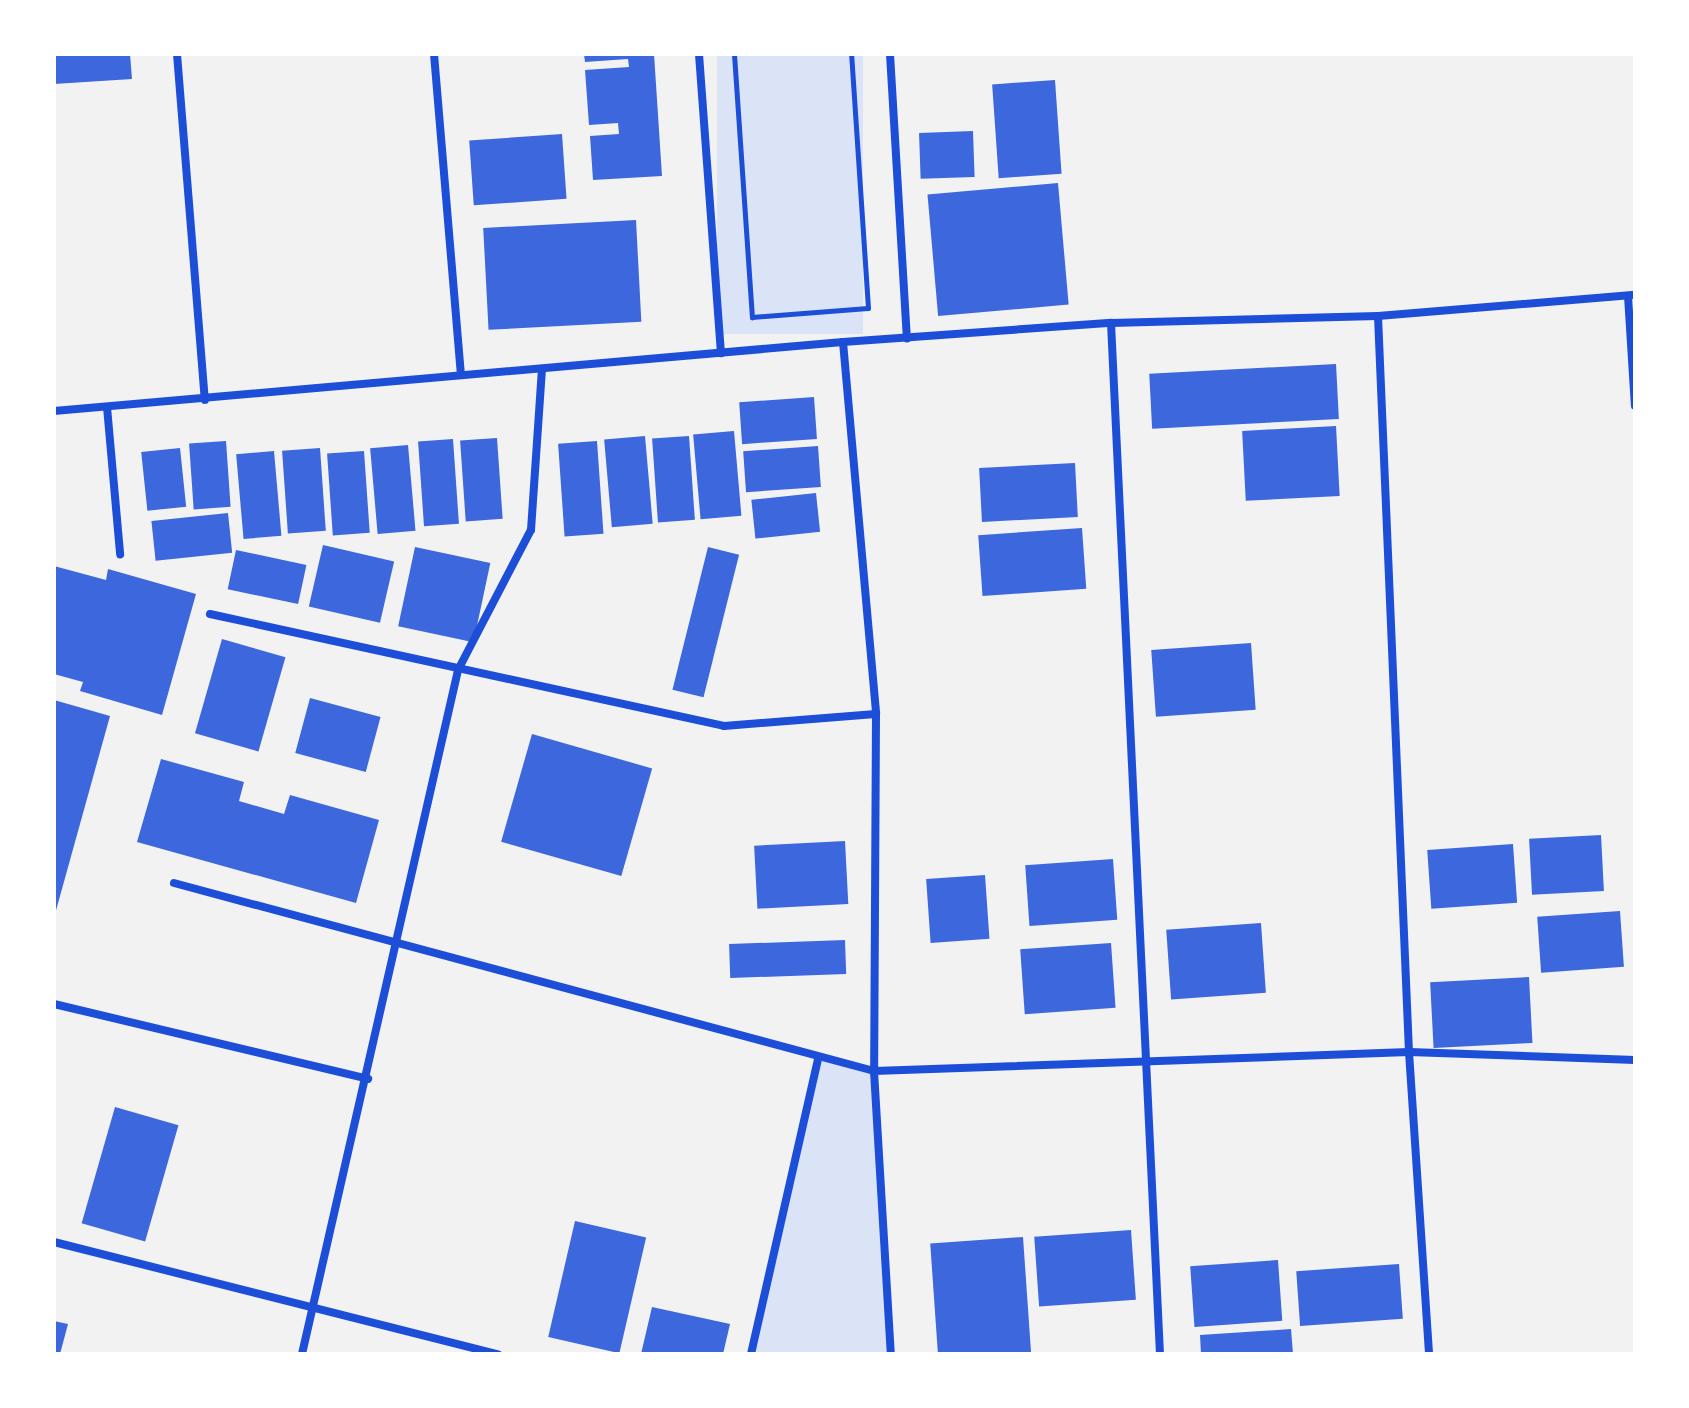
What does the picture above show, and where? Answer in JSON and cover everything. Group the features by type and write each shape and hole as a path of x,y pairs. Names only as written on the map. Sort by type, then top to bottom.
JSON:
{"street":[{"path":"177,54 205,400"},
{"path":"434,54 461,375"},
{"path":"699,54 721,353"},
{"path":"890,54 907,338"},
{"path":"54,411 843,342 1111,323 1378,316 1631,295 1635,406"},
{"path":"1378,316 1409,1052 1429,1354"},
{"path":"1111,323 1149,1064 1160,1354"},
{"path":"843,342 876,714 874,1071 891,1354"},
{"path":"302,1354 399,944 458,670 531,530 542,370"},
{"path":"107,407 120,554"},
{"path":"210,614 724,726 876,714"},
{"path":"174,883 818,1059 874,1071 1149,1064 1409,1052 1635,1060"},
{"path":"54,1004 368,1079"},
{"path":"751,1354 818,1059"},
{"path":"54,1242 498,1354"}],"path":[{"path":"734,54 752,317 868,308 851,54"}],"shaded area":[{"path":"717,54 863,54 863,334 717,334"},
{"path":"818,1059 874,1071 891,1354 751,1354"}],"building":[{"path":"54,54 130,54 132,79 54,84"},
{"path":"584,54 654,54 662,176 593,180 590,136 619,134 618,123 589,125 585,70 629,67 628,59 585,62"},
{"path":"1055,80 1062,174 999,178 992,84"},
{"path":"973,131 975,177 921,179 919,133"},
{"path":"562,134 567,199 474,205 469,140"},
{"path":"1058,183 1069,305 938,316 927,194"},
{"path":"636,220 641,322 489,330 483,228"},
{"path":"1336,364 1339,419 1152,429 1149,374"},
{"path":"814,397 817,439 742,444 739,402"},
{"path":"1336,426 1340,496 1246,501 1242,431"},
{"path":"734,431 741,516 701,519 693,435"},
{"path":"645,436 653,524 612,527 604,440"},
{"path":"689,436 695,520 658,522 652,439"},
{"path":"497,438 503,519 466,521 460,441"},
{"path":"453,439 459,524 424,526 418,441"},
{"path":"226,441 231,507 194,509 189,444"},
{"path":"597,441 603,534 565,536 558,444"},
{"path":"408,445 415,531 378,534 370,448"},
{"path":"818,446 821,487 746,492 743,451"},
{"path":"180,448 186,507 147,511 141,452"},
{"path":"320,448 326,531 288,533 282,451"},
{"path":"274,451 281,536 244,539 236,454"},
{"path":"364,451 370,533 333,535 327,454"},
{"path":"1075,463 1078,517 982,522 979,468"},
{"path":"816,493 820,532 755,539 751,500"},
{"path":"228,513 232,553 156,561 151,521"},
{"path":"1082,528 1086,589 983,596 978,535"},
{"path":"323,545 394,561 380,623 309,606"},
{"path":"415,547 490,563 473,642 398,626"},
{"path":"708,547 739,555 703,697 672,690"},
{"path":"236,550 306,565 298,604 228,589"},
{"path":"54,566 106,580 108,569 196,594 162,715 80,691 83,682 54,674"},
{"path":"222,639 285,657 258,751 195,733"},
{"path":"1251,643 1256,710 1156,717 1151,650"},
{"path":"310,698 381,717 366,772 295,753"},
{"path":"54,700 110,716 55,914 54,914"},
{"path":"532,734 652,768 621,876 501,842"},
{"path":"161,759 244,782 239,801 284,814 290,795 379,820 356,903 137,842"},
{"path":"1601,835 1604,891 1532,895 1529,839"},
{"path":"845,841 848,904 757,909 754,846"},
{"path":"1513,844 1517,903 1431,909 1427,850"},
{"path":"1113,859 1117,920 1029,926 1025,865"},
{"path":"985,875 989,939 931,943 926,879"},
{"path":"1620,911 1624,967 1541,973 1537,917"},
{"path":"1261,923 1266,993 1171,999 1166,930"},
{"path":"845,940 846,974 730,978 729,944"},
{"path":"1111,943 1116,1008 1025,1014 1020,949"},
{"path":"1529,977 1532,1043 1434,1048 1430,982"},
{"path":"115,1107 178,1125 145,1242 82,1223"},
{"path":"575,1221 646,1237 619,1353 548,1337"},
{"path":"1131,1230 1136,1300 1039,1307 1034,1237"},
{"path":"1023,1237 1031,1354 938,1354 930,1243"},
{"path":"1278,1260 1282,1321 1194,1327 1190,1266"},
{"path":"1399,1264 1403,1319 1300,1326 1296,1271"},
{"path":"652,1307 730,1324 723,1354 641,1354"},
{"path":"54,1321 68,1324 60,1354 54,1354"},
{"path":"1291,1329 1293,1354 1201,1354 1200,1335"}]}
